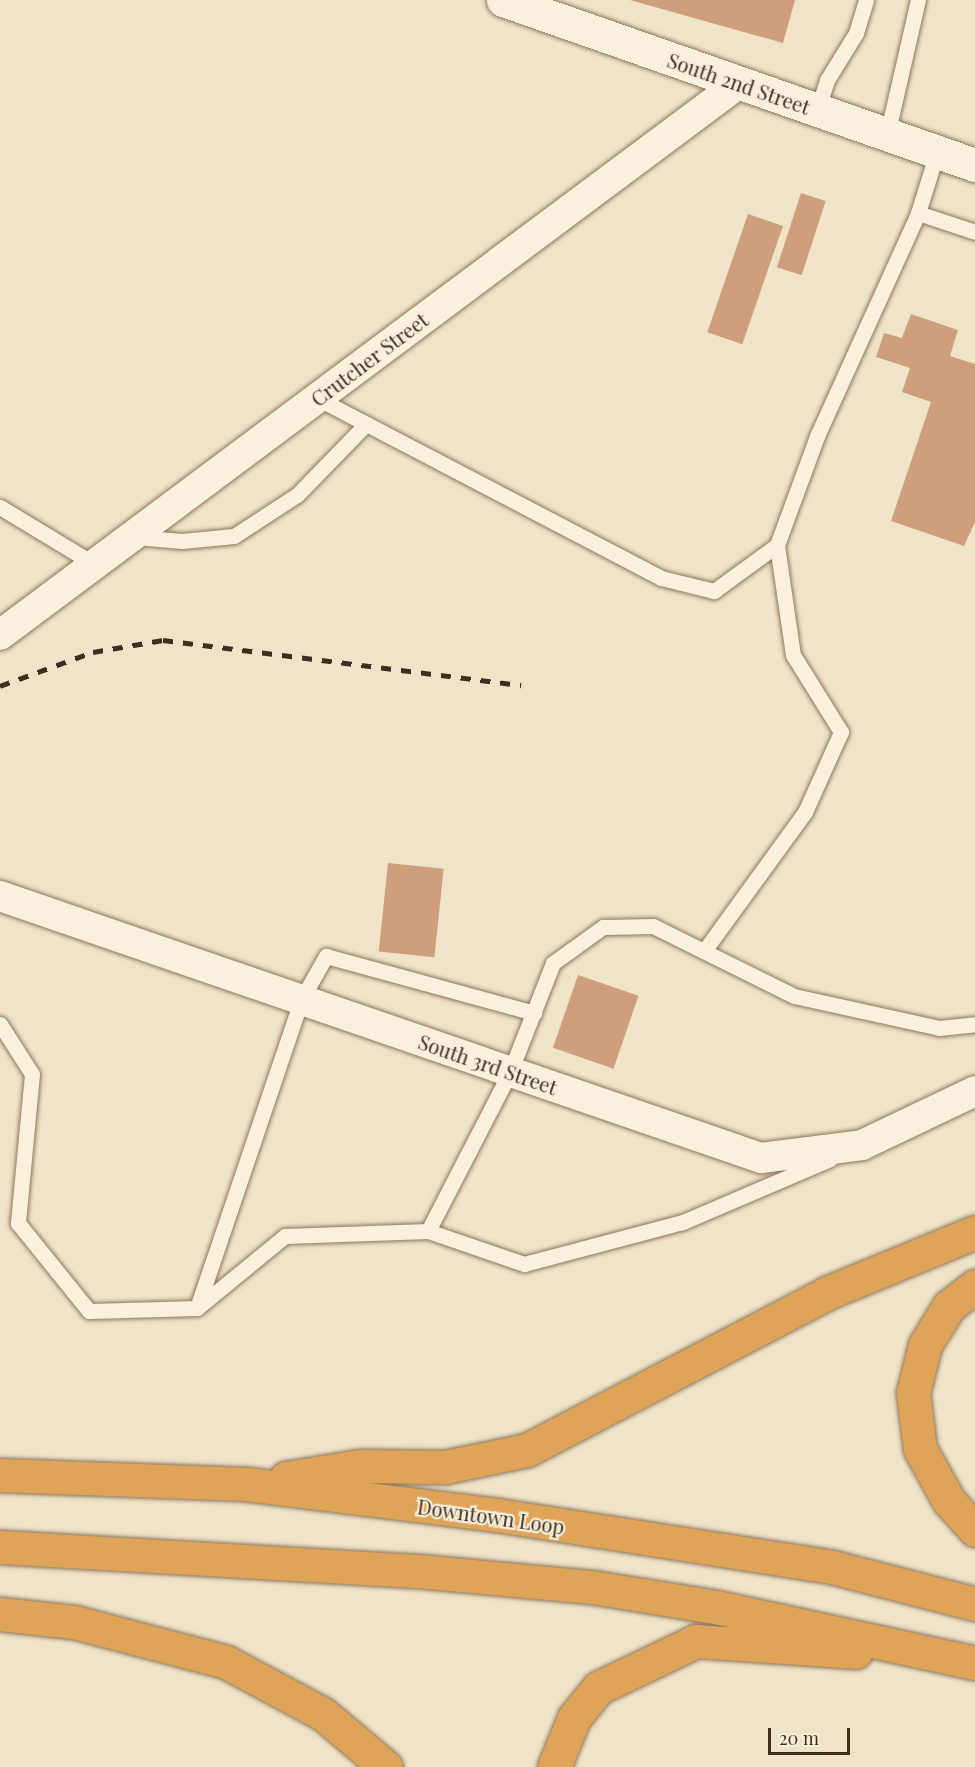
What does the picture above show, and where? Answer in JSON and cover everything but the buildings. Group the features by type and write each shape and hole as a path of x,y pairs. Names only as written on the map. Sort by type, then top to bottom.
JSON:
{"highway":[{"path":"246,1484 360,1466 445,1467 527,1450 827,1293 975,1232"},
{"path":"975,1286 949,1306 925,1345 913,1393 920,1449 949,1501 975,1530"},
{"name":"Downtown Loop","path":"0,1475 246,1484 497,1515 832,1567 975,1605"},
{"path":"0,1547 592,1587 716,1607 975,1663"},
{"path":"0,1614 74,1622 226,1662 324,1714 386,1767"},
{"path":"554,1767 574,1718 598,1688 696,1641 784,1651 931,1653"},
{"path":"324,1714 358,1767"}],"street":[{"name":"South 2nd Street","path":"503,0 975,165"},
{"name":"Crutcher Street","path":"0,634 738,84"},
{"name":"South 3rd Street","path":"0,896 761,1158 862,1145 975,1091"}],"lane":[{"path":"817,111 827,80 856,33 866,0"},
{"path":"887,135 918,0"},
{"path":"704,951 805,812 841,732 793,655 777,545 817,436 918,213 937,152"},
{"path":"918,213 975,232"},
{"path":"317,398 661,578 714,591 777,545"},
{"path":"131,537 182,541 234,536 297,495 366,424"},
{"path":"0,507 94,564"},
{"path":"428,1231 510,1072 553,963 603,927 653,926 794,996 939,1028 975,1024"},
{"path":"197,1308 301,1000 326,956 534,1013"},
{"path":"0,1024 32,1074 18,1223 89,1311 197,1308 285,1236 428,1231 524,1264 682,1222 862,1145"}],"railway":[{"path":"0,686 93,652 163,640 521,685"}]}
